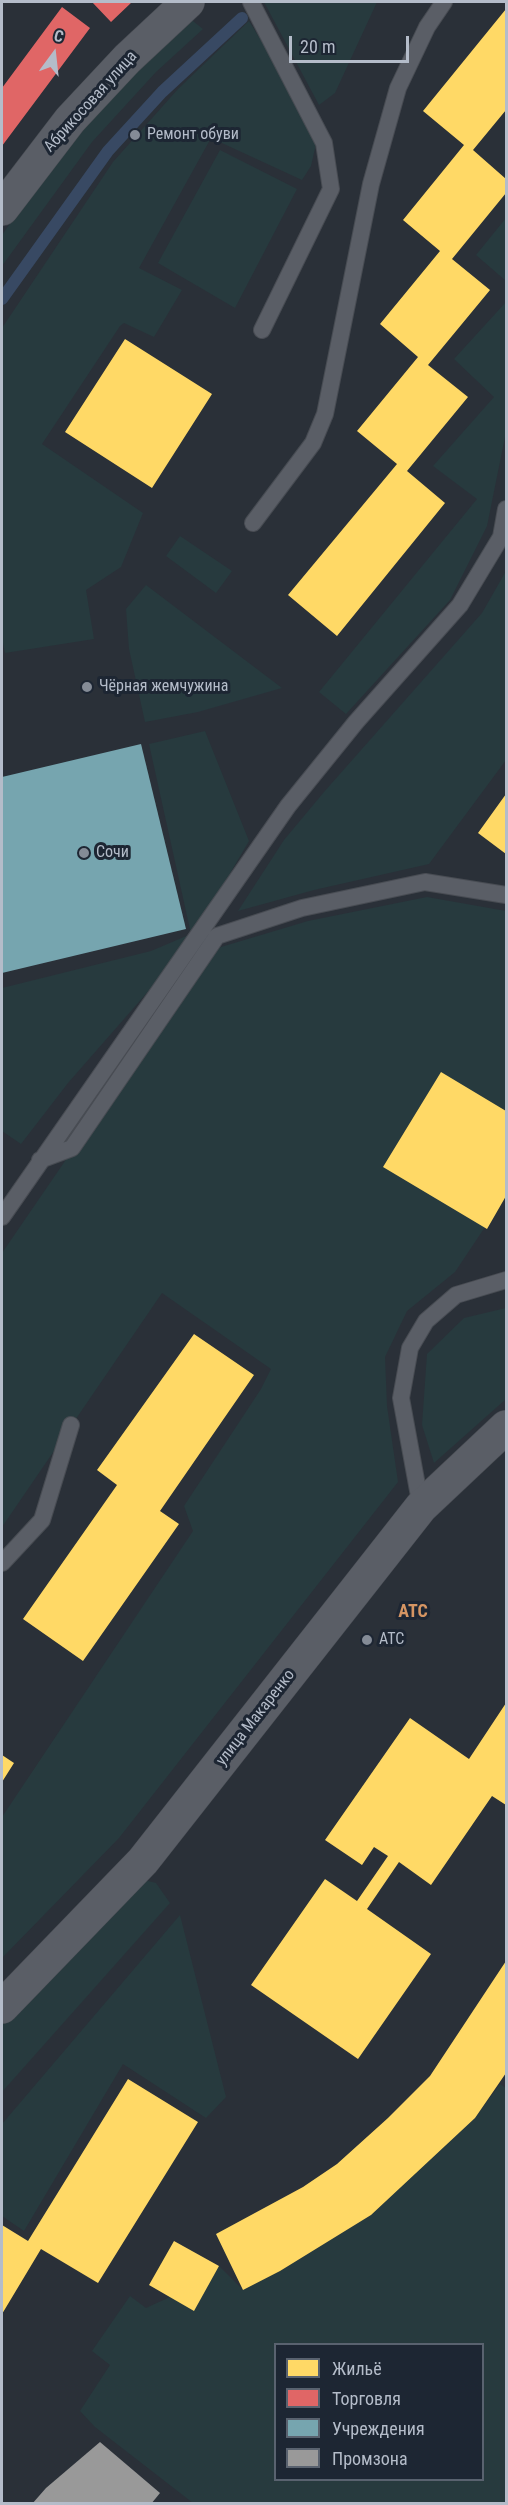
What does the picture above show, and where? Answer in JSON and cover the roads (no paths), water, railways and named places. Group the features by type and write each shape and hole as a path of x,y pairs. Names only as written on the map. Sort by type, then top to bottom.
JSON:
{"street":[{"name":"Абрикосовая улица","path":"2,206 70,120 127,59 188,2"},
{"name":"улица Макаренко","path":"2,2007 143,1861 421,1507 507,1427"}],"lane":[{"path":"251,2 324,143 331,189 262,330"},
{"path":"253,523 313,443 325,414 370,184 398,88 427,27 444,2"},
{"path":"2,1217 288,806 356,722 460,605 501,537 507,509"},
{"path":"40,1160 72,1148 217,936 302,908 425,882 507,895"},
{"path":"421,1507 401,1398 410,1348 426,1321 456,1295 507,1280"},
{"path":"2,1563 42,1520 71,1425"}],"waterway":[{"path":"2,299 108,151 162,92 242,18"}],"place":[{"name":"Ремонт обуви","path":"135,135"},
{"name":"Чёрная жемчужина","path":"87,687"},
{"name":"Сочи","path":"84,853"},
{"name":"АТС","path":"367,1640"}],"district":[{"name":"АТС","path":"413,1612"}]}
